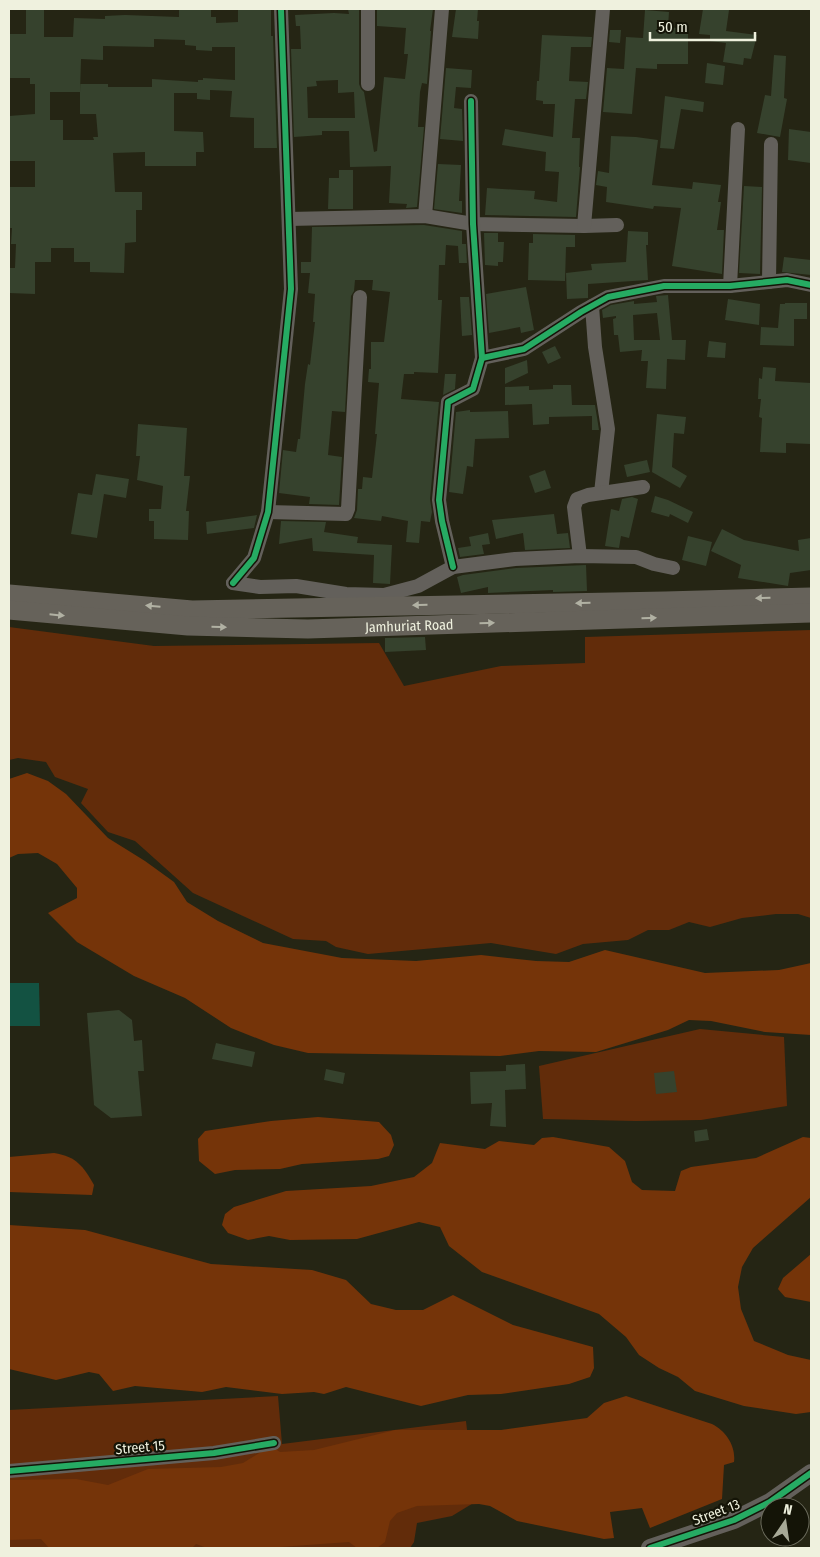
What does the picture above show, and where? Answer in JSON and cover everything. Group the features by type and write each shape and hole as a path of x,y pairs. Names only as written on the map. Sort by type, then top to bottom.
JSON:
{"main road":[{"name":"Jamhuriat Road","path":"9,594 192,610 665,601 811,596"},
{"name":"Jamhuriat Road","path":"9,610 188,626 308,629 811,613"}],"street":[{"path":"281,9 291,289 268,512 254,558 233,583 260,587 296,586 346,594 384,596 418,586 453,567 515,559 580,556 636,557 654,564 673,568"},
{"path":"368,9 368,84"},
{"path":"425,216 442,9"},
{"path":"584,226 603,9"},
{"path":"453,567 439,500 448,402 474,388 482,358 473,224 471,102"},
{"path":"730,286 738,129"},
{"path":"769,282 772,144"},
{"path":"289,219 425,216 473,224 584,226 617,224"},
{"path":"482,358 524,348 608,297 664,286 730,286 787,280 811,285"},
{"path":"268,512 346,514 348,509 360,297"},
{"path":"592,306 595,347 608,429 601,493"},
{"path":"580,556 574,507 577,499 601,493 643,487"},
{"path":"296,586 309,608"},
{"name":"Street 15","path":"9,1471 214,1453 274,1443"},
{"name":"Street 13","path":"650,1548 734,1520 770,1502 811,1473"}],"shaded area":[{"path":"9,627 154,646 379,643 404,686 501,666 585,663 585,637 811,630 811,918 798,914 776,914 742,918 710,927 689,922 669,930 648,930 628,940 583,944 556,954 491,943 368,954 336,947 326,941 293,939 193,893 135,841 108,832 81,803 88,789 55,777 46,762 18,758 9,760"},
{"path":"27,773 48,781 66,794 108,838 174,882 187,902 218,921 263,943 342,958 416,961 481,955 536,961 569,962 605,950 705,973 779,970 811,963 811,1035 765,1032 711,1021 689,1020 668,1030 596,1052 539,1051 500,1056 308,1053 274,1045 231,1028 185,998 134,976 77,942 48,913 77,898 77,888 57,864 38,853 18,854 9,858 9,779"},
{"path":"700,1029 784,1037 787,1106 701,1120 543,1119 539,1066"},
{"path":"318,1117 379,1122 391,1135 394,1145 389,1156 378,1159 302,1164 280,1169 235,1170 215,1174 199,1161 198,1139 205,1131 271,1121"},
{"path":"553,1137 609,1147 625,1161 632,1182 642,1190 675,1191 681,1171 691,1167 756,1158 803,1137 811,1138 811,1197 753,1248 742,1267 738,1287 741,1309 754,1341 788,1355 811,1360 811,1412 796,1414 744,1406 695,1391 678,1377 639,1355 626,1337 599,1314 482,1272 449,1246 440,1227 419,1222 357,1239 290,1240 269,1236 248,1240 228,1233 222,1225 225,1214 234,1207 286,1191 371,1186 414,1177 432,1163 440,1143 485,1149 499,1141 534,1145 542,1138"},
{"path":"54,1153 74,1160 83,1168 94,1185 92,1195 9,1192 9,1157"},
{"path":"9,1225 85,1230 211,1264 312,1270 346,1280 371,1304 396,1310 423,1310 453,1295 513,1325 593,1347 594,1368 590,1377 569,1384 501,1394 468,1395 421,1406 346,1387 324,1394 314,1392 282,1394 226,1387 202,1392 135,1386 113,1391 99,1374 89,1372 56,1380 9,1369"},
{"path":"811,1254 811,1302 785,1297 778,1289 783,1278"},
{"path":"278,1396 282,1444 466,1421 475,1502 452,1516 417,1523 414,1542 410,1548 9,1548 9,1410"},
{"path":"626,1396 712,1424 726,1435 732,1445 734,1462 724,1465 722,1499 650,1528 642,1508 610,1512 614,1538 604,1539 517,1521 490,1506 479,1504 417,1506 397,1513 390,1521 385,1542 377,1548 357,1548 349,1542 266,1548 207,1548 196,1544 192,1548 49,1548 41,1539 9,1540 9,1480 76,1479 108,1485 148,1469 221,1467 243,1463 271,1446 280,1452 314,1450 395,1430 501,1430 587,1418 604,1403"}],"water":[{"path":"9,983 39,983 40,1026 9,1026"}],"building":[{"path":"26,9 44,9 44,37 73,37 74,18 105,19 105,16 125,15 179,17 179,9 211,9 211,17 216,17 216,23 238,22 238,10 271,10 277,148 254,148 254,118 230,117 232,91 210,90 210,100 197,99 197,93 174,93 174,131 203,132 204,152 196,152 196,166 145,166 145,152 113,153 115,192 142,192 142,210 136,210 136,242 125,243 124,273 90,272 90,262 74,262 74,248 51,248 51,262 35,262 35,294 9,293 9,268 15,268 16,244 11,244 12,228 9,228 9,187 35,187 35,161 9,161 9,116 35,114 35,84 30,84 30,78 9,78 9,34 26,34","holes":["154,39 185,40 185,45 196,46 196,50 212,51 212,47 235,47 235,80 203,78 203,80 198,80 198,82 152,79 152,87 108,87 108,84 80,84 81,59 103,60 103,46 154,47","50,92 80,92 80,114 96,114 98,137 93,137 94,140 63,140 63,120 50,120"]},
{"path":"348,9 359,9 359,84 364,92 374,152 377,151 384,77 405,79 408,54 404,54 406,28 377,26 377,9 433,9 427,84 422,83 420,92 418,127 424,127 417,207 406,208 407,204 389,203 391,166 350,167 349,131 322,131 322,135 294,137 291,49 301,49 300,26 296,26 295,15 349,14","holes":["338,80 338,93 354,92 355,118 308,118 307,87 317,86 316,81"]},
{"path":"456,9 478,9 478,39 452,37"},
{"path":"703,9 729,10 726,31 757,35 751,59 744,58 743,65 723,62 726,43 710,41 710,35 699,34"},
{"path":"645,10 669,12 668,27 688,29 688,64 657,64 657,69 636,68 632,114 603,112 607,68 624,69 626,37 643,38"},
{"path":"610,30 621,30 620,43 609,42"},
{"path":"542,35 592,37 591,47 571,47 569,81 588,82 586,99 575,99 572,138 580,138 576,217 485,215 487,188 535,191 534,199 557,202 559,172 545,171 546,152 502,145 505,129 553,137 555,104 543,104 543,101 536,100"},
{"path":"774,55 786,56 784,98 787,99 780,137 757,133 765,95 771,96"},
{"path":"707,63 725,66 723,85 705,83"},
{"path":"446,68 472,70 471,88 456,87 454,108 462,109 463,141 440,139"},
{"path":"665,96 704,102 703,112 681,109 674,149 660,148"},
{"path":"789,129 811,132 811,163 788,160"},
{"path":"611,136 658,140 652,185 692,189 693,182 721,185 718,202 721,202 717,230 724,230 722,274 672,266 681,208 654,206 653,209 606,202 607,187 596,185 598,171 609,173"},
{"path":"438,164 461,165 459,201 462,201 462,213 434,209"},
{"path":"339,170 353,170 353,209 328,209 329,178 339,178"},
{"path":"744,186 762,187 760,274 739,273"},
{"path":"424,225 462,231 462,244 466,244 467,263 459,263 458,246 446,245 445,265 439,265 438,300 442,300 438,373 414,372 414,374 404,374 401,399 439,402 430,499 432,512 430,522 421,521 419,543 406,542 408,521 382,516 381,521 354,518 357,510 358,489 362,489 363,477 372,478 377,434 375,434 379,383 368,382 369,369 371,369 371,342 384,342 390,292 372,290 373,280 355,280 354,291 351,296 345,412 332,411 328,455 342,457 339,505 309,504 310,497 279,493 283,450 296,452 298,439 300,439 305,384 308,364 310,365 315,322 313,322 315,294 308,293 310,273 301,273 301,262 311,262 312,227"},
{"path":"628,231 648,232 648,245 646,245 648,280 588,284 588,298 567,299 566,273 592,270 591,264 626,262"},
{"path":"484,233 498,233 498,242 504,242 503,262 498,262 498,266 485,265"},
{"path":"533,234 575,235 575,247 566,247 565,281 528,280 529,243 533,243"},
{"path":"784,257 811,260 811,275 782,272"},
{"path":"526,287 534,330 521,333 520,327 489,333 486,294"},
{"path":"668,295 672,340 686,340 685,360 667,359 666,389 646,388 648,361 641,361 642,350 620,352 618,335 614,335 613,319 616,316 603,318 602,310 611,305 634,301 634,304 657,302 656,296","holes":["657,313 660,340 634,340 633,315"]},
{"path":"460,297 469,297 472,335 462,336"},
{"path":"728,299 760,304 759,325 725,320"},
{"path":"807,303 807,319 794,319 794,346 760,345 761,327 778,328 780,304"},
{"path":"709,341 726,343 725,358 707,357"},
{"path":"555,346 561,358 548,364 542,352"},
{"path":"527,360 528,373 505,384 505,368"},
{"path":"763,367 776,368 775,381 811,383 811,444 786,443 786,453 760,452 762,418 759,417 761,399 758,399 759,378 762,379"},
{"path":"445,374 456,374 455,389 443,395"},
{"path":"553,385 571,385 572,405 595,405 599,430 592,430 592,416 549,417 549,424 533,425 532,404 505,405 505,387 529,386 529,390 553,389"},
{"path":"470,410 470,412 508,411 509,438 475,439 473,467 467,466 463,494 449,492 456,412"},
{"path":"657,414 686,417 684,434 674,433 672,467 687,476 680,488 652,472"},
{"path":"138,424 187,428 184,476 190,476 186,511 189,511 188,540 154,539 154,521 149,521 149,509 161,509 163,486 137,480 140,456 136,456"},
{"path":"647,460 650,472 627,477 624,465"},
{"path":"545,470 551,488 535,493 529,476"},
{"path":"96,474 129,479 126,498 104,494 97,538 71,534 78,493 92,495"},
{"path":"655,496 693,512 688,523 670,514 669,517 651,512"},
{"path":"632,497 638,499 629,538 621,536 619,548 605,546 611,509 619,511 622,499"},
{"path":"554,514 557,534 568,533 570,548 525,550 523,533 496,539 492,520"},
{"path":"257,515 254,528 207,534 206,522"},
{"path":"281,521 326,522 324,532 358,537 357,543 392,545 390,584 373,583 374,555 313,551 312,538 279,544"},
{"path":"722,529 744,540 799,551 798,540 811,538 811,570 790,573 788,586 738,578 741,565 711,551"},
{"path":"488,533 490,544 482,545 484,554 460,557 458,548 471,546 469,537"},
{"path":"688,536 712,542 706,566 682,560"},
{"path":"586,565 587,591 553,592 553,590 488,593 488,587 461,593 457,577 516,568"},
{"path":"425,637 426,650 385,652 385,638"},
{"path":"119,1010 132,1020 134,1041 142,1040 144,1071 138,1071 142,1116 111,1118 94,1105 87,1013"},
{"path":"216,1043 255,1052 252,1067 212,1059"},
{"path":"525,1064 526,1089 505,1090 506,1127 490,1126 492,1103 471,1104 470,1072 506,1071 506,1065"},
{"path":"326,1069 345,1073 343,1084 324,1080"},
{"path":"674,1071 677,1092 656,1094 654,1073"},
{"path":"707,1129 709,1140 695,1142 694,1131"}],"cycle path":[{"path":"233,583 254,558 268,512 291,289 281,9"},
{"path":"453,567 439,500 448,402 473,389 482,358 473,224 471,101"},
{"path":"482,358 524,349 608,297 664,286 730,286 787,280 811,285"},
{"path":"9,1471 214,1453 274,1443"},
{"path":"650,1548 734,1520 770,1502 811,1473"}]}
